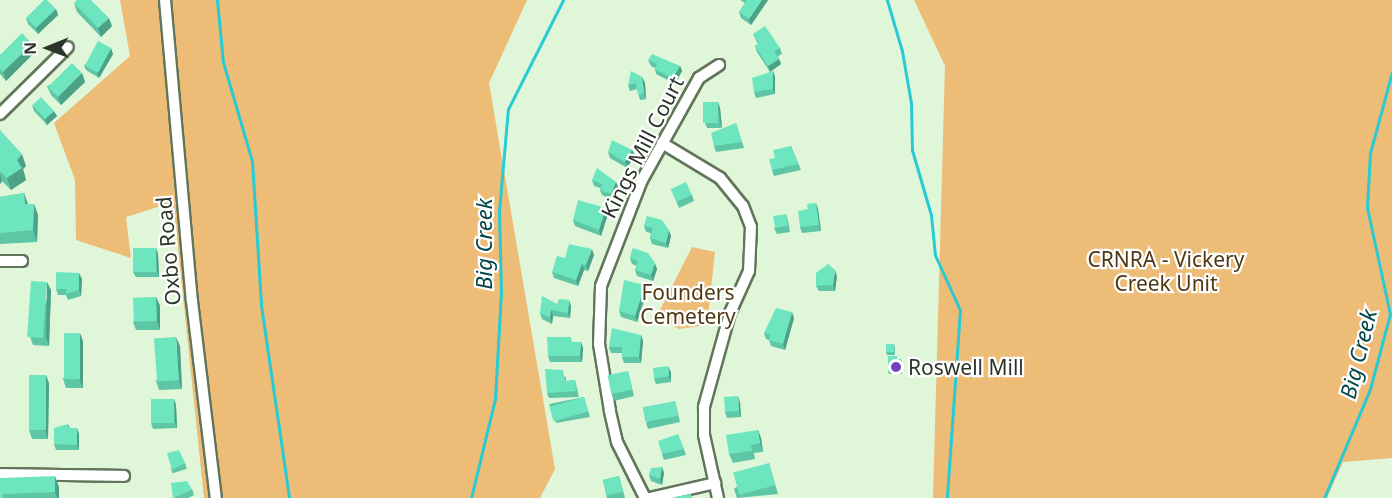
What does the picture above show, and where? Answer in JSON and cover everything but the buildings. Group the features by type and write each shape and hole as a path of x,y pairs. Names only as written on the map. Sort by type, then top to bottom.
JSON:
{"street":[{"name":"Oxbo Road","path":"165,0 192,301 216,498"},
{"path":"0,114 68,47"},
{"name":"Kings Mill Court","path":"645,498 617,442 599,344 598,309 601,286 627,212 662,143 699,78 719,65"},
{"path":"662,143 720,178 743,206 751,227 753,249 749,271 730,313 704,407 704,435 718,498"},
{"path":"0,261 22,261"},
{"path":"0,474 124,476"},
{"path":"650,498 715,483"}],"green space":[{"path":"120,0 527,0 489,83 555,469 540,498 204,498 174,210 170,203 126,217 131,258 76,240 75,180 54,123 130,56"},
{"name":"CRNRA - Vickery Creek Unit","path":"914,0 1392,0 1392,458 1343,462 1327,498 933,498 945,66"},
{"name":"Founders Cemetery","path":"692,247 715,252 707,325 679,329 656,318"}],"waterway":[{"name":"Big Creek","path":"217,0 223,62 252,161 261,305 289,498"},
{"name":"Big Creek","path":"471,498 495,399 501,293 499,211 508,109 563,0"},
{"name":"Big Creek","path":"887,0 902,51 911,103 912,150 931,215 935,255 960,310 947,498"},
{"name":"Big Creek","path":"1324,498 1370,389 1390,314 1367,208 1370,153 1392,72"}],"place":[{"name":"Roswell Mill","path":"896,367"}]}
